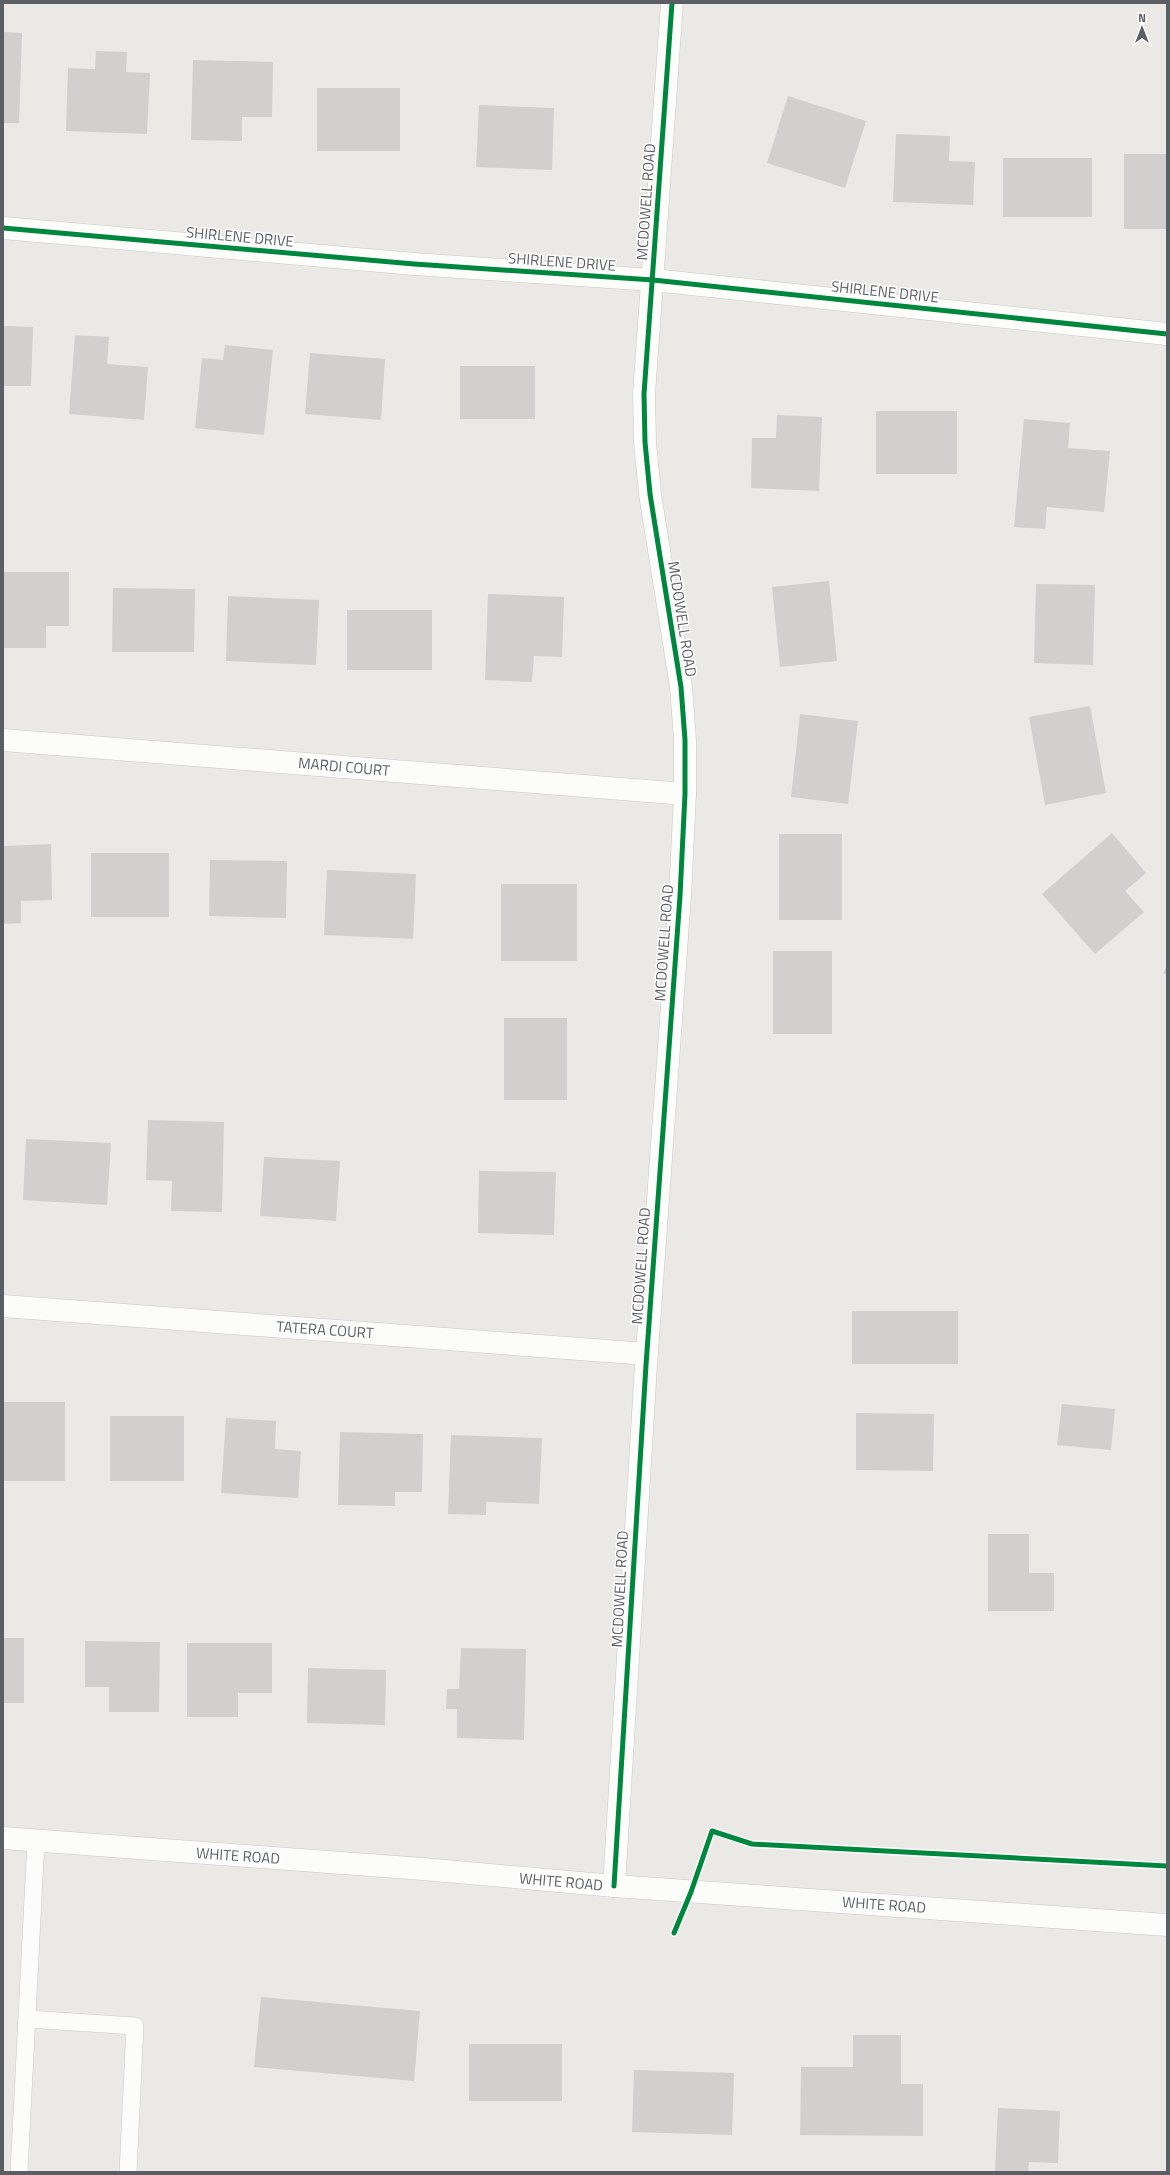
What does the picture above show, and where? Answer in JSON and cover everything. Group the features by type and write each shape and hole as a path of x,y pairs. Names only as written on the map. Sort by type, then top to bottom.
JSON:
{"street":[{"name":"MCDOWELL ROAD","path":"614,1886 647,1354 679,904 686,740 681,687 650,494 645,442 644,394 672,3"},
{"name":"SHIRLENE DRIVE","path":"3,228 414,264 653,280 1167,334"},
{"name":"MARDI COURT","path":"3,740 684,794"},
{"name":"TATERA COURT","path":"3,1306 647,1354"},
{"name":"WHITE ROAD","path":"3,1838 423,1869 614,1886 1167,1925"}],"lane":[{"path":"19,2172 36,1840"},
{"path":"27,2019 134,2026 128,2172"}],"building":[{"path":"3,32 22,33 19,123 3,123"},
{"path":"96,51 127,52 126,72 150,73 147,134 66,131 68,68 95,69"},
{"path":"193,60 273,62 272,117 242,117 242,141 191,140"},
{"path":"317,88 400,88 400,151 317,151"},
{"path":"788,96 866,121 845,188 767,163"},
{"path":"479,105 554,108 552,170 476,167"},
{"path":"896,134 950,136 949,161 975,162 973,205 893,202"},
{"path":"1124,154 1167,154 1167,229 1124,229"},
{"path":"1003,158 1092,158 1092,217 1003,217"},
{"path":"3,326 33,327 31,386 3,386"},
{"path":"75,335 109,337 107,364 148,367 144,420 69,414"},
{"path":"225,345 273,350 264,435 195,428 202,358 223,360"},
{"path":"310,353 385,359 381,420 305,414"},
{"path":"460,366 535,366 535,419 460,419"},
{"path":"876,411 957,411 957,474 876,474"},
{"path":"777,415 822,417 819,491 751,488 752,438 776,438"},
{"path":"1024,419 1070,423 1068,448 1110,451 1104,512 1047,507 1045,529 1014,527"},
{"path":"3,572 69,572 69,626 46,626 46,648 3,648"},
{"path":"829,581 837,661 780,667 772,587"},
{"path":"1036,584 1095,585 1093,665 1034,663"},
{"path":"113,588 195,589 194,652 112,652"},
{"path":"488,594 564,597 562,657 534,656 532,682 485,680"},
{"path":"228,596 319,600 316,665 226,661"},
{"path":"347,610 432,610 432,670 347,670"},
{"path":"1090,706 1106,793 1045,805 1029,717"},
{"path":"800,714 858,721 848,804 791,797"},
{"path":"1112,833 1146,873 1125,891 1144,912 1095,954 1042,894"},
{"path":"779,834 842,834 842,920 779,920"},
{"path":"51,844 52,900 21,901 21,923 3,924 3,846"},
{"path":"91,853 169,853 169,917 91,917"},
{"path":"210,860 287,861 286,918 209,916"},
{"path":"327,870 416,874 413,939 324,935"},
{"path":"501,884 577,884 577,961 501,961"},
{"path":"773,951 832,951 832,1034 773,1034"},
{"path":"1167,966 1167,975 1163,973"},
{"path":"504,1018 567,1018 567,1100 504,1100"},
{"path":"148,1120 224,1122 222,1212 171,1211 172,1181 146,1180"},
{"path":"26,1139 111,1143 107,1205 23,1200"},
{"path":"264,1157 340,1161 336,1221 260,1216"},
{"path":"479,1171 556,1172 554,1235 478,1233"},
{"path":"852,1311 958,1311 958,1364 852,1364"},
{"path":"3,1402 65,1402 65,1481 3,1481"},
{"path":"1062,1404 1115,1409 1111,1450 1057,1445"},
{"path":"856,1413 934,1414 933,1471 856,1470"},
{"path":"110,1416 184,1416 184,1481 110,1481"},
{"path":"226,1418 276,1421 275,1449 301,1451 298,1498 221,1493"},
{"path":"340,1432 423,1434 422,1492 395,1492 395,1506 338,1505"},
{"path":"451,1435 542,1438 539,1504 486,1502 486,1515 448,1514"},
{"path":"988,1534 1029,1534 1029,1573 1054,1573 1054,1611 988,1611"},
{"path":"3,1638 24,1638 24,1703 3,1703"},
{"path":"85,1641 160,1642 159,1712 109,1712 109,1687 85,1687"},
{"path":"187,1643 272,1643 272,1693 238,1693 238,1717 187,1717"},
{"path":"461,1648 526,1649 524,1740 457,1738 457,1709 446,1709 447,1689 459,1689"},
{"path":"308,1668 386,1670 385,1725 307,1723"},
{"path":"261,1997 420,2011 414,2081 254,2067"},
{"path":"853,2035 901,2035 901,2084 923,2084 923,2136 800,2135 801,2067 853,2067"},
{"path":"469,2044 562,2044 562,2101 469,2101"},
{"path":"634,2070 734,2073 732,2135 632,2132"},
{"path":"998,2108 1060,2111 1058,2163 1029,2162 1028,2172 995,2172"}],"cycle path":[{"path":"614,1886 646,1365 680,896 685,794 685,740 681,687 650,494 645,442 644,394 672,3"},
{"path":"3,228 414,264 653,280 1167,334"},
{"path":"674,1933 691,1892 712,1831 752,1844 1167,1866"}]}
